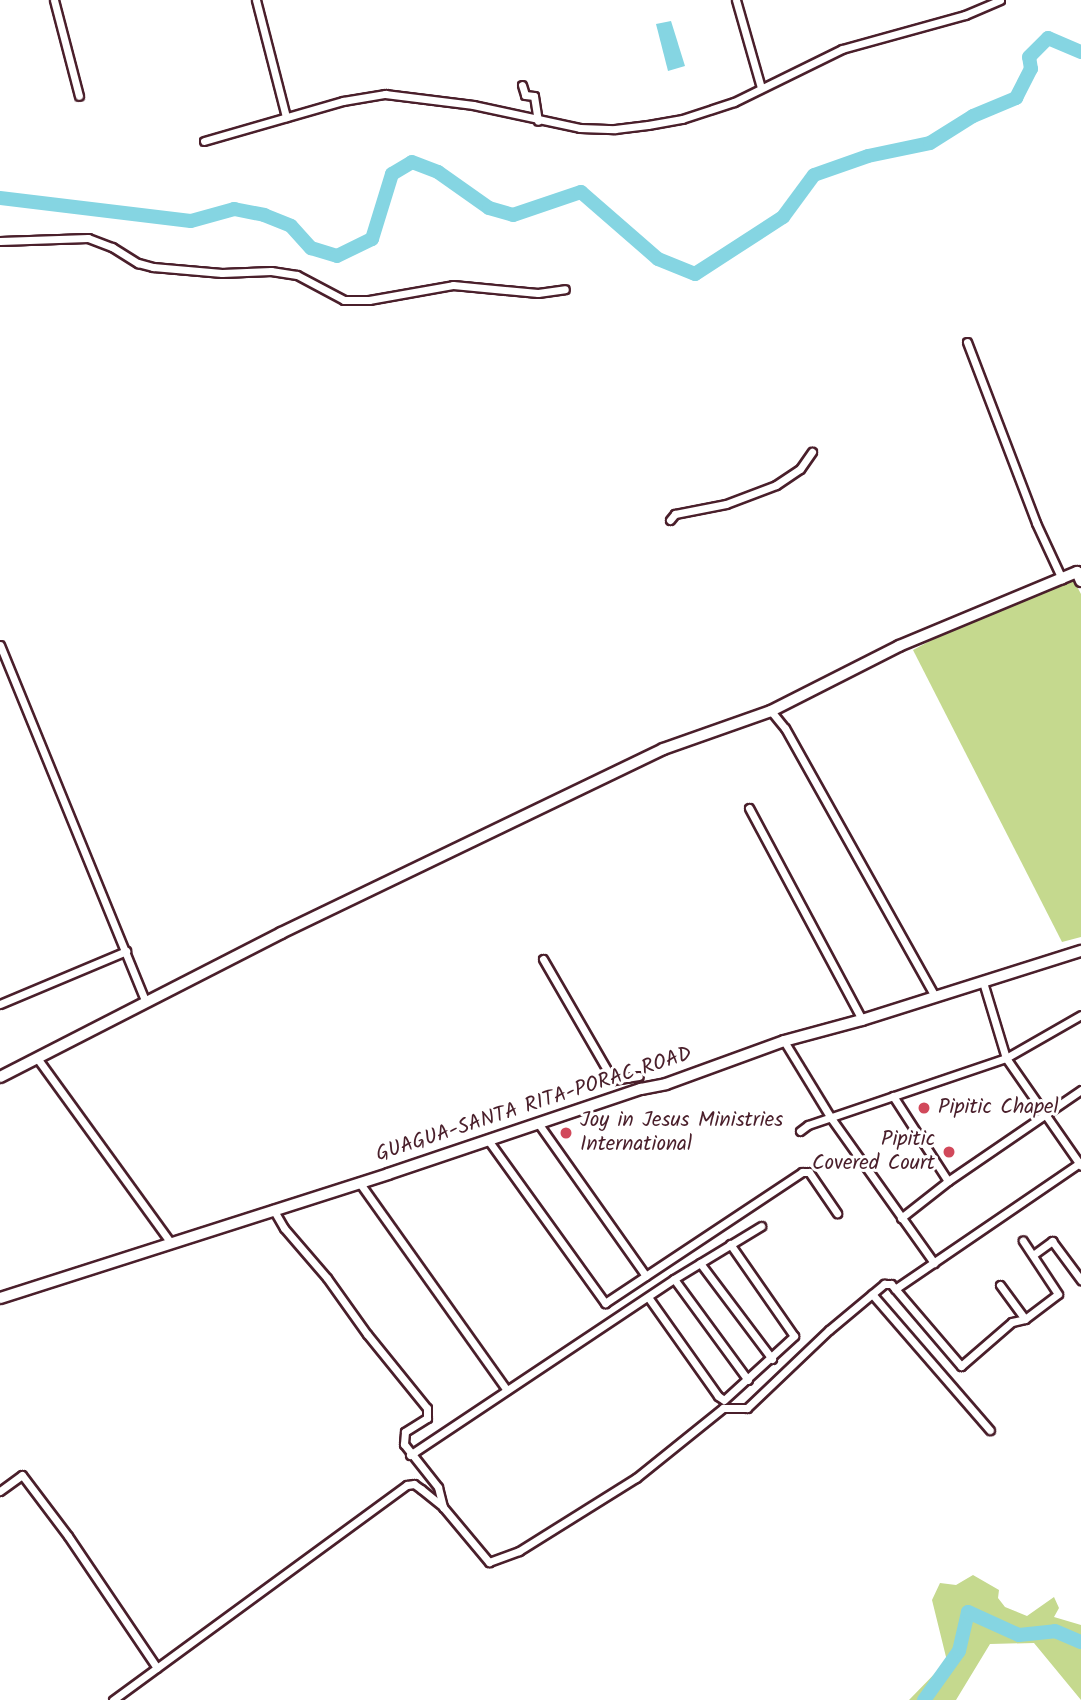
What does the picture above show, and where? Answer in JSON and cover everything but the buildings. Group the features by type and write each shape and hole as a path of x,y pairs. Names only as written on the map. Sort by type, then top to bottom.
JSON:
{"street":[{"path":"54,0 79,96"},
{"path":"256,0 286,117"},
{"path":"736,0 761,88"},
{"path":"204,141 343,101 385,94 473,105 538,121 588,129 648,125 682,119 721,106 842,50 965,15 1000,0"},
{"path":"522,85 525,95 534,96 538,121"},
{"path":"0,241 88,238 112,247 138,263 153,267 222,273 271,271 297,275 344,300 369,300 453,285 538,293 565,289"},
{"path":"967,342 1035,523 1062,579"},
{"path":"670,520 675,514 726,504 776,485 800,469 812,452"},
{"path":"0,1077 145,1001 663,749 771,711 899,646 1080,574"},
{"path":"0,645 145,1001"},
{"path":"771,711 785,728 935,996"},
{"path":"749,808 862,1020"},
{"path":"0,1003 126,951"},
{"name":"GUAGUA-SANTA RITA-PORAC ROAD","path":"0,1298 641,1089 666,1084 784,1041 862,1020 1081,951"},
{"path":"543,959 613,1080 639,1076"},
{"path":"895,1289 1080,1164 1006,1058 983,982"},
{"path":"800,1131 1006,1058 1081,1015"},
{"path":"784,1041 831,1118 934,1262"},
{"path":"37,1058 172,1243"},
{"path":"901,1218 948,1181 1081,1090"},
{"path":"893,1096 948,1181"},
{"path":"538,1124 646,1276"},
{"path":"488,1140 605,1303 806,1171 837,1213"},
{"path":"359,1182 507,1390"},
{"path":"273,1209 292,1238 327,1278 429,1413 427,1418 405,1432 404,1444 410,1455 438,1487 443,1507"},
{"path":"410,1455 674,1279 761,1226"},
{"path":"113,1700 408,1485 421,1489 443,1507 489,1562 519,1551 636,1478 723,1408 737,1411 747,1408 829,1329 888,1282 961,1366 1012,1322 1025,1319 1058,1294 1023,1241"},
{"path":"1033,1255 1052,1241 1081,1280"},
{"path":"648,1297 721,1399 772,1359 793,1339 794,1333 730,1244"},
{"path":"700,1263 772,1359"},
{"path":"674,1279 748,1380"},
{"path":"1000,1285 1025,1319"},
{"path":"872,1293 990,1430"},
{"path":"0,1491 22,1475 75,1546 157,1668"},
{"path":"421,1489 429,1476"}],"green space":[{"path":"1073,579 1081,594 1081,937 1062,942 913,650 941,635"},
{"path":"973,1575 999,1590 998,1598 1005,1607 1027,1616 1054,1597 1059,1608 1054,1617 1081,1625 1081,1700 1034,1643 990,1644 956,1700 909,1700 947,1661 932,1600 940,1583 956,1585"}],"water":[{"path":"671,21 685,66 668,71 656,24"}],"waterway":[{"path":"0,198 191,221 234,209 264,215 291,226 311,248 337,256 372,239 392,174 412,162 438,172 489,208 513,215 581,192 658,259 695,274 783,217 814,175 868,156 930,143 973,116 1016,98 1031,69 1029,57 1048,38 1081,52"},
{"path":"924,1700 959,1651 968,1612 1019,1635 1055,1631 1081,1642"}],"place":[{"name":"Pipitic Chapel","path":"924,1108"},
{"name":"Joy in Jesus Ministries International","path":"566,1133"},
{"name":"Pipitic Covered Court","path":"949,1152"}]}
